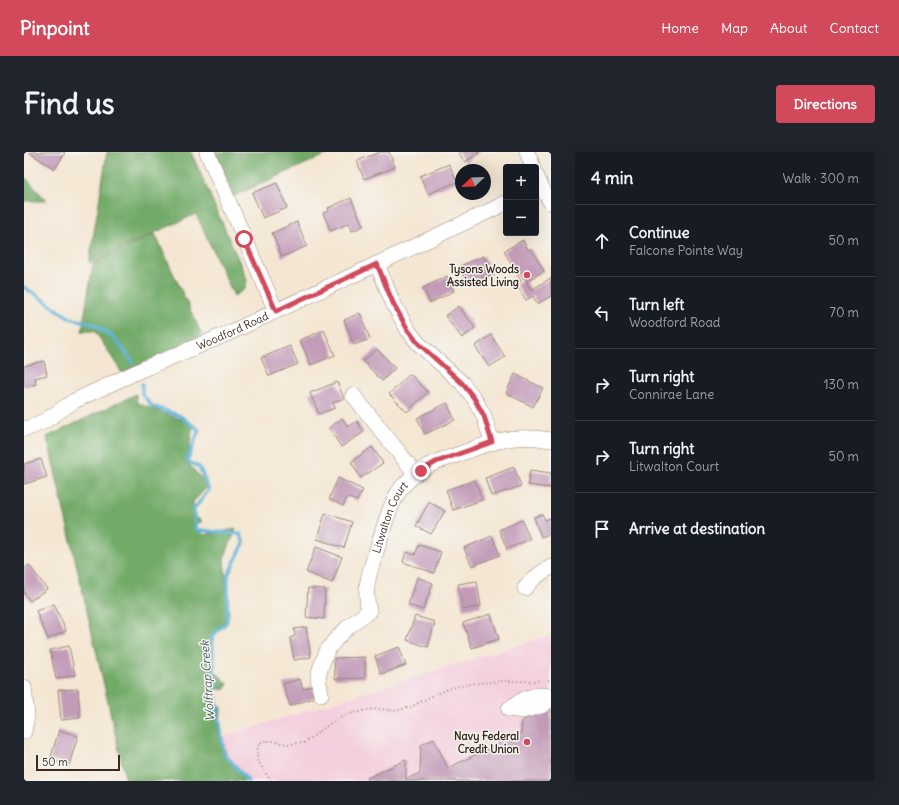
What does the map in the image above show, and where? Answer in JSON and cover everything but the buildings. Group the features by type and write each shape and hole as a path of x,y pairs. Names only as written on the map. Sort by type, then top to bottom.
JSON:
{"street":[{"path":"207,152 276,311"},
{"path":"527,152 532,164"},
{"path":"541,183 551,203"},
{"name":"Woodford Road","path":"24,429 44,421 74,401 143,369 229,333 503,204"},
{"path":"377,264 393,303 408,330 418,343 462,383 474,398 484,416 492,442"},
{"path":"353,395 416,474"},
{"name":"Litwalton Court","path":"321,694 318,678 327,651 348,627 370,611 366,592 368,578 385,523 396,497 408,480 436,462 492,442 513,438 533,437 551,440"},
{"path":"525,588 529,582 540,573 551,567"},
{"path":"24,687 27,715 24,732"},
{"path":"551,696 543,694 531,696 518,702 509,709 523,711 541,706 551,699"}],"path":[{"path":"271,781 257,760 258,746 263,741 273,741 287,744 304,743 328,725 346,715 366,710 379,709 396,712 411,707 434,694 469,684 503,681 551,680"}],"shaded area":[{"path":"551,635 551,781 246,781 226,753 222,737"}],"green space":[{"path":"107,152 191,152 247,279 245,289 234,296 196,214 89,263"},
{"path":"215,152 332,152 234,196"},
{"path":"24,176 47,201 24,201"},
{"path":"155,234 202,335 122,373 95,331 82,331 93,263"},
{"path":"136,394 137,403 193,424 187,462 208,486 193,502 195,517 202,521 195,526 204,535 236,529 224,559 229,614 209,645 208,665 228,684 224,690 216,688 210,696 221,708 220,728 226,753 246,781 126,781 47,437"}],"waterway":[{"name":"Wolftrap Creek","path":"24,287 70,318 94,324 115,339 133,362"},
{"name":"Wolftrap Creek","path":"142,384 142,394 152,406 180,416 199,430 187,461 199,467 209,490 194,509 196,530 240,534 244,543 228,575 227,622 212,636 216,698 224,753 248,781"}],"place":[{"name":"Tysons Woods Assisted Living","path":"527,275"},
{"name":"Navy Federal Credit Union","path":"527,742"}],"route":[{"path":"244,239 276,311 377,264 393,303 408,330 418,343 462,383 474,398 484,416 492,442 436,462 421,471"}]}
